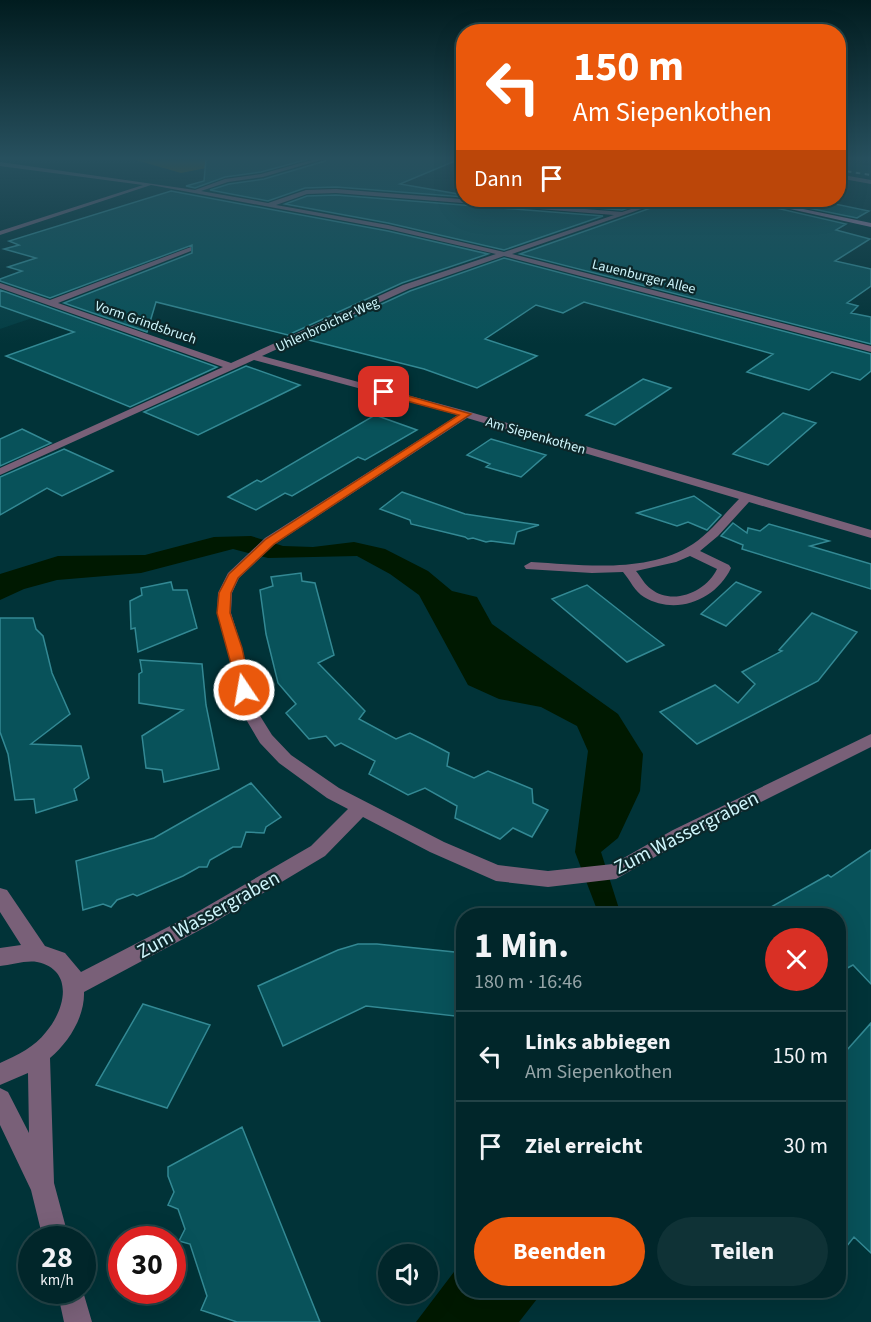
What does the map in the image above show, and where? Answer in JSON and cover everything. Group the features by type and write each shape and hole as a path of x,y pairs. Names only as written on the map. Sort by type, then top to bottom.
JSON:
{"main road":[{"path":"851,221 871,225"}],"street":[{"path":"0,233 38,221"},
{"name":"Lauenburger Allee","path":"354,221 504,254 871,349"},
{"name":"Uhlenbroicher Weg","path":"0,472 406,287 601,221"},
{"name":"Vorm Grindsbruch","path":"50,303 188,249"},
{"name":"Vorm Grindsbruch","path":"0,285 232,367"},
{"name":"Am Siepenkothen","path":"255,357 466,414 871,534"},
{"name":"Zum Wassergraben","path":"466,414 270,541 233,576 225,593 224,613 235,648 249,711 266,739 285,759 333,793 437,847 496,873 548,879 616,871 679,835 871,740"},
{"path":"531,566 628,569 648,565 691,551 747,497"},
{"path":"628,569 647,592 666,601 689,599 706,591 720,579 724,568 691,551"},
{"name":"Zum Wassergraben","path":"75,986 206,917 318,851 360,808"},
{"path":"0,896 37,952"},
{"path":"0,957 16,952 37,952 55,957 68,969 75,986 74,1004 68,1022 56,1040 39,1056 15,1070 0,1074"},
{"path":"39,1056 43,1187"},
{"path":"0,1100 43,1187 53,1226"},
{"path":"74,1304 78,1322"}],"shaded area":[{"path":"0,291 53,311 0,329"},
{"path":"251,536 283,546 313,547 354,542 385,549 428,571 452,591 477,597 492,624 618,714 643,754 640,791 618,838 601,852 619,908 596,908 575,852 588,751 577,726 541,707 499,699 468,685 419,595 390,574 357,556 268,558 233,549 141,573 57,580 24,589 0,600 0,574 58,556 145,555 214,537"},
{"path":"456,1269 456,1298 538,1298 519,1322 416,1322 430,1304 438,1304 438,1293"}],"building":[{"path":"75,221 332,221 488,254 402,283 288,335 156,302 147,332 64,303 192,253 192,245 50,298 0,281 0,279 22,271 8,267 36,258 4,249 19,245 9,241"},
{"path":"375,221 589,221 504,250"},
{"path":"615,221 832,221 846,224 836,230 870,239 835,261 871,269 871,286 847,303 858,306 851,313 871,317 871,344 520,254"},
{"path":"504,258 871,354 871,371 860,380 832,372 809,390 747,372 773,354 584,302 563,313 536,305 485,339 537,356 477,388 424,369 305,339 410,291"},
{"path":"0,290 217,367 130,407 6,356 74,332 0,306"},
{"path":"246,366 300,385 198,435 144,412"},
{"path":"643,379 671,388 615,425 586,415"},
{"path":"783,413 816,423 768,465 733,454"},
{"path":"375,415 417,430 365,460 358,457 292,496 285,493 256,510 228,497 257,480 261,482"},
{"path":"22,429 51,443 0,466 0,439"},
{"path":"491,439 546,455 521,477 486,467 490,464 467,455"},
{"path":"64,449 113,471 62,496 47,488 0,515 0,477"},
{"path":"402,492 465,514 539,525 517,532 514,544 468,539 411,524 410,520 380,509"},
{"path":"694,496 721,515 707,530 688,522 677,526 637,513"},
{"path":"733,523 747,533 748,528 760,531 769,524 829,541 810,546 871,564 871,589 742,549 743,545 721,536"},
{"path":"301,573 302,581 315,583 334,655 318,663 365,711 359,719 396,739 410,733 430,743 449,753 447,766 474,778 488,771 532,789 533,803 548,810 532,837 513,828 500,839 455,818 457,806 425,788 408,795 369,774 375,761 341,743 335,746 326,736 309,739 286,713 296,704 278,683 266,634 260,590 273,586 271,577"},
{"path":"171,582 173,590 187,590 197,628 138,652 135,628 131,629 130,601 142,595 141,588"},
{"path":"736,582 761,592 726,626 701,614"},
{"path":"587,585 664,645 627,662 552,599"},
{"path":"812,613 857,632 818,681 697,744 660,712 715,685 738,703 755,684 742,672 782,651 779,650"},
{"path":"0,618 33,618 36,629 43,636 52,673 70,714 31,744 81,746 89,778 74,789 77,800 36,813 34,799 15,800 8,754 0,732"},
{"path":"140,660 202,664 206,705 219,769 164,782 162,770 146,768 142,736 183,710 139,703 139,674 142,672"},
{"path":"251,783 281,817 266,827 264,833 246,832 241,847 233,847 210,860 207,867 199,867 137,896 133,894 117,900 111,907 103,904 83,910 76,861 154,838"},
{"path":"871,850 871,984 853,965 846,969 846,908 769,908 828,875 831,877"},
{"path":"358,944 377,944 456,952 456,1016 366,1006 283,1046 258,986 338,950"},
{"path":"143,1004 210,1025 167,1108 96,1085"},
{"path":"871,1023 871,1253 854,1237 846,1247 846,1051"},
{"path":"242,1127 320,1322 237,1322 201,1310 207,1296 190,1244 186,1243 186,1226 184,1226 178,1209 168,1205 174,1192 168,1176 168,1167"}],"route":[{"path":"244,690 235,648 224,613 225,593 233,576 270,541 466,414 384,392"}]}
